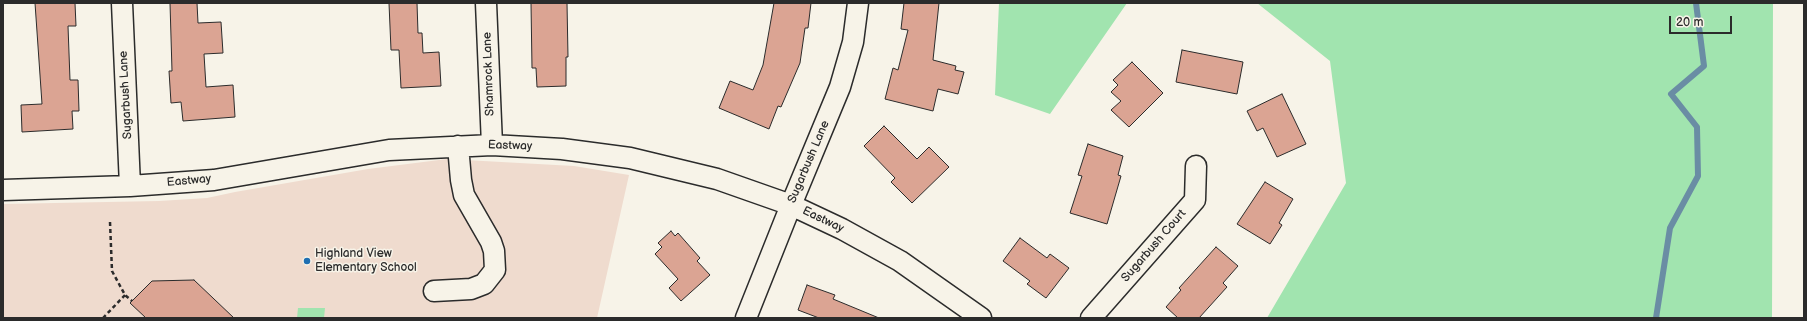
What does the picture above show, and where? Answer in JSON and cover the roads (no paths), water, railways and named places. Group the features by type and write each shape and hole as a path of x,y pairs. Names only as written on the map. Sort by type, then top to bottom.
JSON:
{"street":[{"name":"Sugarbush Lane","path":"122,3 130,186"},
{"name":"Shamrock Lane","path":"486,3 492,145"},
{"name":"Sugarbush Lane","path":"746,318 791,204 840,87 853,42 858,3"},
{"name":"Eastway","path":"3,190 130,186 214,180 388,150 492,145 562,149 630,158 717,179 791,204 842,229 900,261 981,318"},
{"path":"434,291 471,289 484,284 495,270 492,247 464,195 458,146"},
{"name":"Sugarbush Court","path":"1092,318 1195,200 1196,166"}],"waterway":[{"path":"1656,318 1670,228 1698,176 1697,127 1671,94 1704,66 1696,3"}],"place":[{"name":"Highland View Elementary School","path":"307,261"}]}
